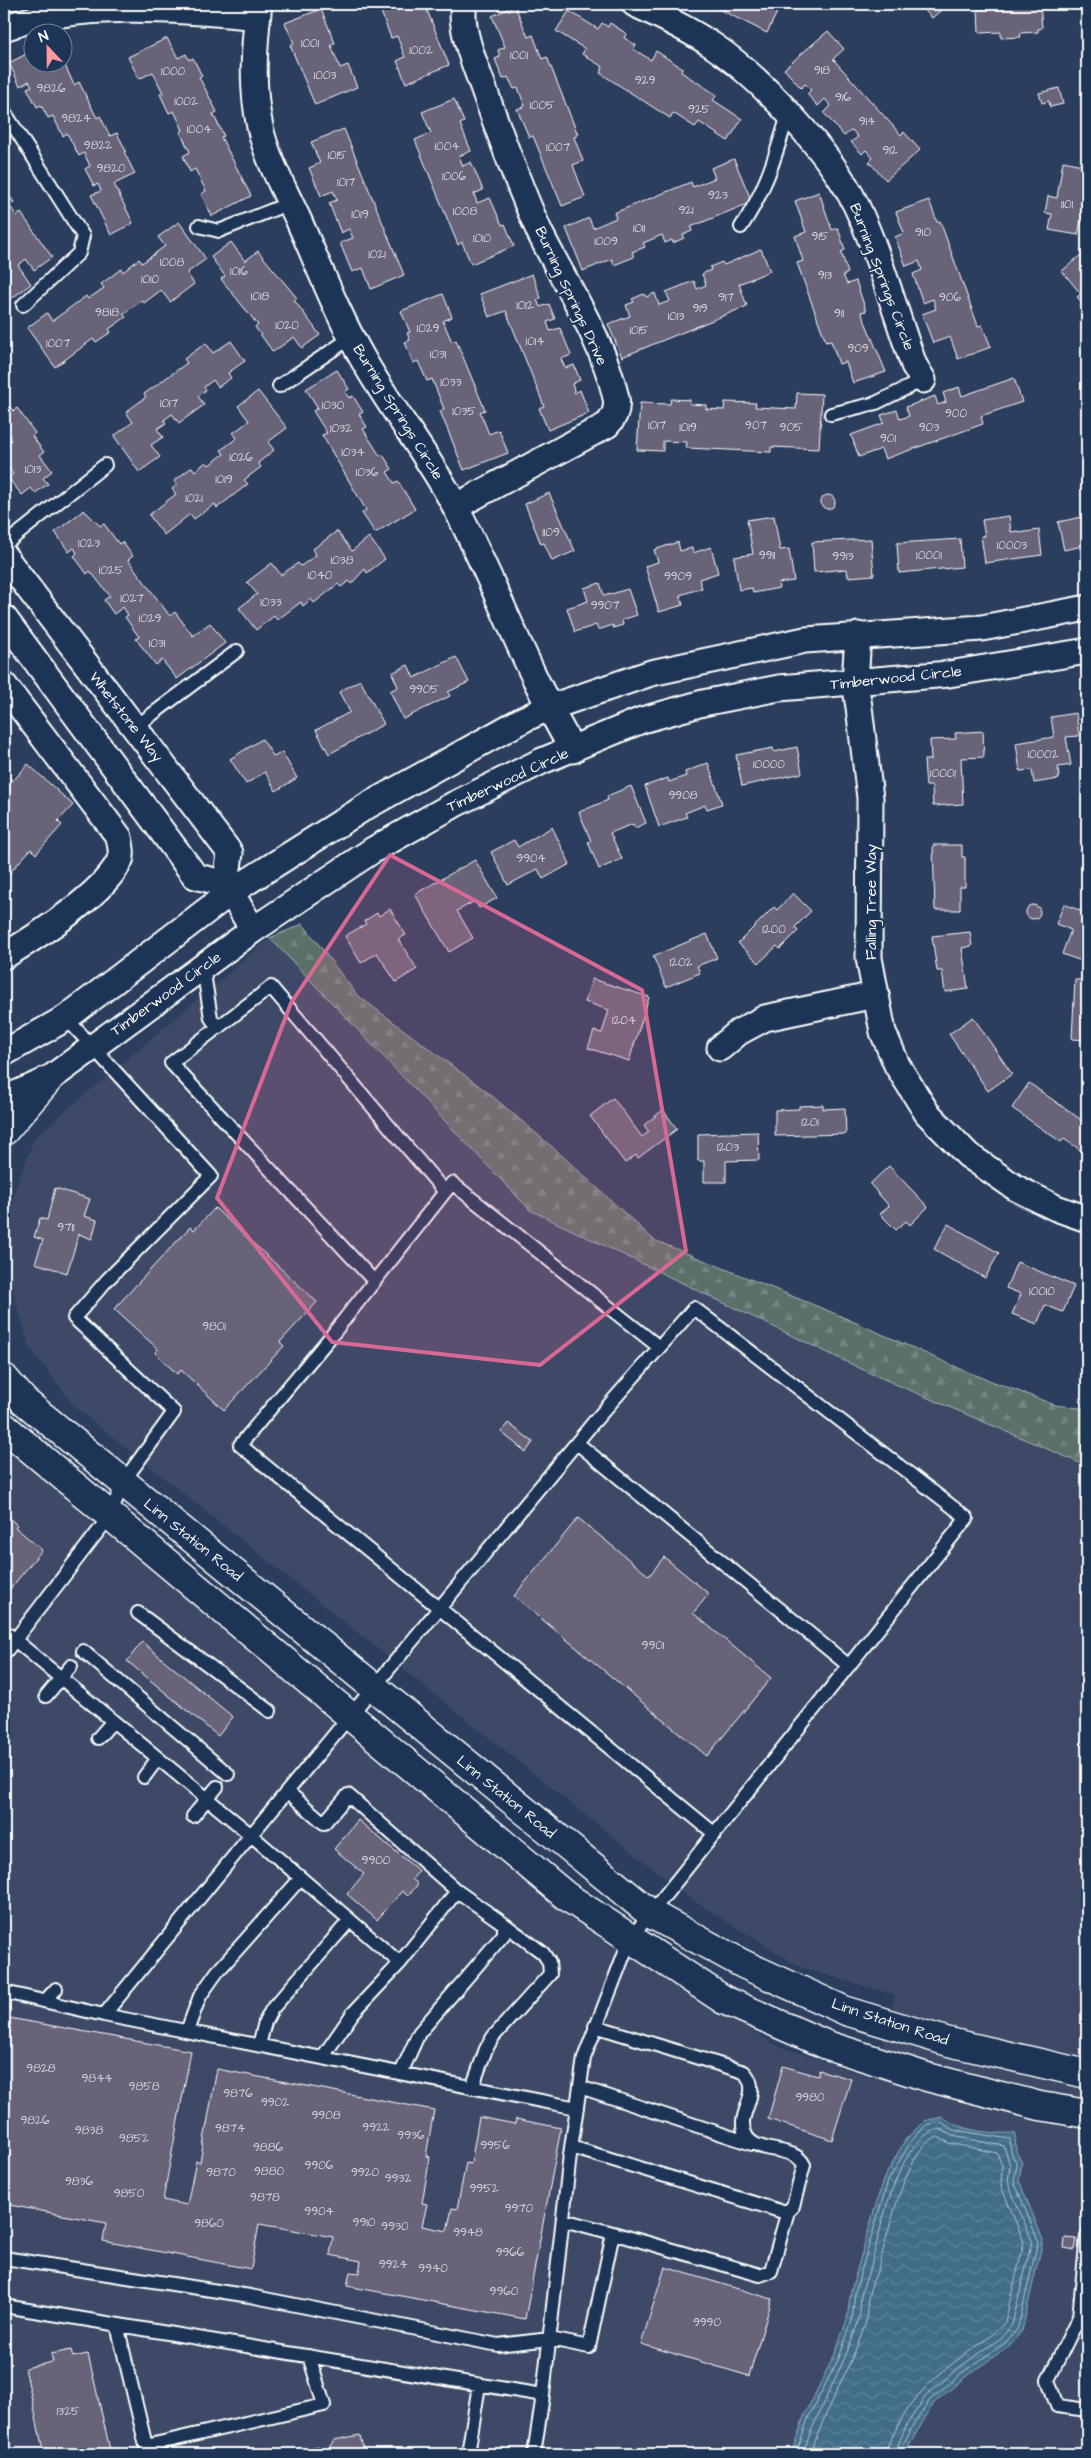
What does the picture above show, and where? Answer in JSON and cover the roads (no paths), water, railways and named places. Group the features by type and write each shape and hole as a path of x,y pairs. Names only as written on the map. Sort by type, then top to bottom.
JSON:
{"street":[{"name":"Burning Springs Drive","path":"455,507 607,426 613,419 616,409 616,399 603,358 540,232 494,117 475,64 463,20 464,4"},
{"name":"Burning Springs Circle","path":"635,4 677,24 713,45 760,84 827,160 856,204 914,365 923,380"},
{"path":"4,28 29,19 75,12 161,7 192,10 258,10"},
{"name":"Burning Springs Circle","path":"258,10 254,77 260,128 290,203 364,362 434,467 455,507 548,708 572,750"},
{"name":"Whetstone Way","path":"4,556 230,853 229,888"},
{"path":"4,1053 66,1018 229,888 367,806 524,719 548,708 651,673 805,640 982,628 1087,608"},
{"path":"4,618 195,876 229,888 253,930"},
{"name":"Falling Tree Way","path":"858,635 855,683 870,798 870,958 883,1032 897,1065 927,1113 946,1134 975,1160 1016,1188 1056,1208 1087,1219"},
{"name":"Timberwood Circle","path":"4,1099 48,1080 253,930 373,850 455,804 542,761 642,720 703,703 779,688 949,674 1087,651"},
{"path":"4,685 120,837 121,858 111,873 87,898 4,956"},
{"path":"720,1048 739,1032 765,1018 875,995"},
{"path":"4,1131 48,1080"},
{"name":"Linn Station Road","path":"4,1378 24,1401 651,1914 743,1964 846,2011 949,2042 1087,2074"},
{"path":"4,1427 566,1896 724,2000 827,2045 927,2077 1040,2106 1087,2114"}],"lane":[{"path":"4,111 83,236 79,253 23,305"},
{"path":"741,226 757,203 766,184 788,115"},
{"path":"199,226 219,231 290,203"},
{"path":"279,386 352,338"},
{"path":"831,414 876,403 923,380"},
{"path":"4,545 105,465"},
{"path":"134,728 237,651"},
{"path":"202,967 210,1018 218,1028"},
{"path":"374,1281 171,1063 271,987 445,1192"},
{"path":"4,1654 110,1516 123,1482 174,1412 74,1318 107,1280 211,1176 66,1018"},
{"path":"659,1347 452,1183 332,1335 240,1445 715,1834"},
{"path":"104,2015 351,1716 372,1687 577,1443 694,1308 967,1518 630,1939 584,2058 571,2147 550,2339 534,2454"},
{"path":"577,1443 849,1666"},
{"path":"138,1613 270,1711"},
{"path":"4,1631 251,1835 400,1963"},
{"path":"83,1651 228,1774"},
{"path":"46,1696 71,1666"},
{"path":"98,1738 113,1721"},
{"path":"144,1777 158,1758"},
{"path":"193,1816 217,1787"},
{"path":"288,1792 324,1823 348,1795 458,1891 543,1953 549,1962 550,1974 493,2037 486,2049 472,2088"},
{"path":"187,2031 200,1996 217,1972 301,1878"},
{"path":"322,2058 353,2013 400,1963 458,1891"},
{"path":"259,2046 265,2022 272,2008 350,1920"},
{"path":"401,2073 419,2033 504,1934 504,1924"},
{"path":"46,2001 56,1989"},
{"path":"4,1992 104,2015 577,2108"},
{"path":"595,2026 744,2072 750,2079 752,2088 743,2123 746,2135 752,2144"},
{"path":"563,2220 613,2232 760,2275 771,2270 804,2165 796,2157 580,2087"},
{"path":"571,2147 780,2211 788,2211"},
{"path":"4,2258 250,2296 498,2345 550,2339 588,2347 613,2232"},
{"path":"1087,2236 1079,2317 1048,2380 1057,2406 1087,2410"},
{"path":"4,2306 543,2395"},
{"path":"116,2324 146,2446 324,2405 309,2356"},
{"path":"468,2454 479,2385"}],"water":[{"path":"942,2117 958,2126 977,2131 1015,2133 1016,2151 1022,2163 1019,2180 1043,2240 1022,2331 1009,2346 964,2378 934,2403 904,2454 791,2454 805,2414 834,2356 847,2319 851,2290 883,2180 905,2140 924,2121"}]}
